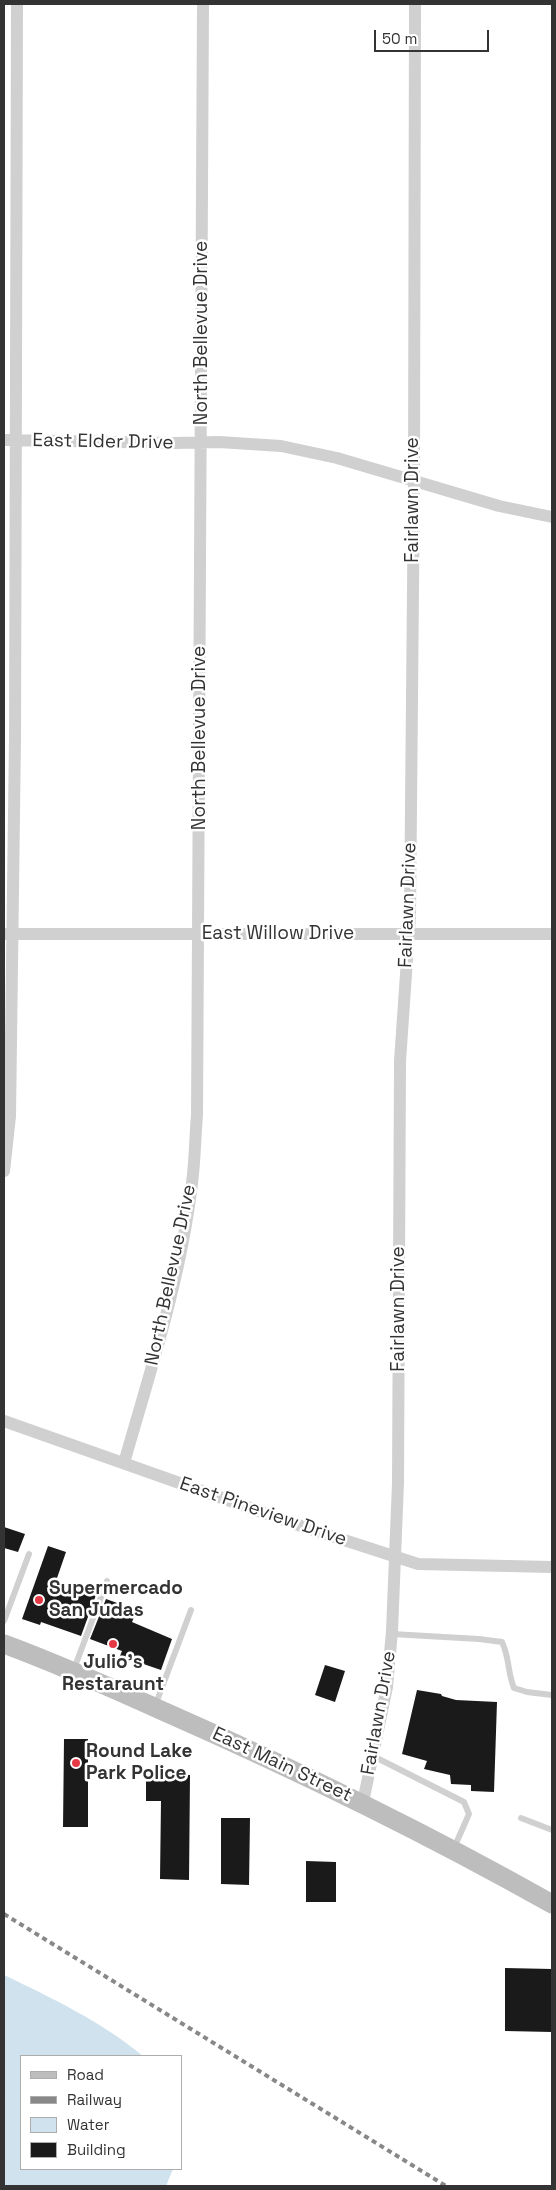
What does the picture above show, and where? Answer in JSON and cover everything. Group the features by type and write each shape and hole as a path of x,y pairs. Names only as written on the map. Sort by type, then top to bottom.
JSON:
{"main road":[{"name":"East Main Street","path":"4,1644 154,1707 363,1802 454,1849 552,1904"}],"street":[{"path":"4,1171 10,1116 8,934 10,440 18,4"},
{"name":"North Bellevue Drive","path":"124,1463 166,1315 192,1184 197,1115 203,4"},
{"name":"Fairlawn Drive","path":"363,1802 387,1687 392,1634 398,1483 400,1061 408,934 414,480 415,4"},
{"name":"East Elder Drive","path":"10,440 201,442 281,446 337,458 499,506 552,517"},
{"name":"East Willow Drive","path":"8,934 552,934"},
{"name":"East Pineview Drive","path":"4,1421 304,1527 418,1564 552,1566"}],"lane":[{"path":"4,1621 29,1554"},
{"path":"73,1673 107,1581"},
{"path":"154,1707 191,1610"},
{"path":"392,1634 502,1642 508,1655 508,1675 514,1688 527,1692 552,1695"},
{"path":"373,1756 464,1802 469,1814 454,1849"},
{"path":"521,1818 552,1830"}],"water":[{"path":"4,1975 94,2021 142,2055 20,2055 20,2170 173,2170 166,2186 4,2186"}],"building":[{"path":"4,1527 25,1534 18,1552 4,1548"},
{"path":"48,1546 66,1552 56,1581 96,1595 81,1636 41,1622 40,1625 22,1619"},
{"path":"106,1599 137,1610 132,1622 172,1639 161,1670 120,1656 122,1651 90,1639"},
{"path":"325,1665 345,1671 335,1702 315,1695"},
{"path":"417,1690 441,1694 456,1700 497,1702 494,1792 471,1791 471,1785 451,1784 450,1775 424,1769 427,1761 402,1754"},
{"path":"64,1739 88,1739 88,1827 63,1827"},
{"path":"146,1774 190,1775 189,1880 160,1879 161,1801 146,1801"},
{"path":"221,1818 250,1818 249,1885 221,1884"},
{"path":"306,1861 336,1862 336,1902 306,1902"},
{"path":"505,1968 552,1969 552,2032 505,2031"}],"railway":[{"path":"4,1914 446,2186"}],"place":[{"name":"Supermercado San Judas","path":"39,1600"},
{"name":"Julio's Restaraunt","path":"113,1644"},
{"name":"Round Lake Park Police","path":"76,1763"}]}
